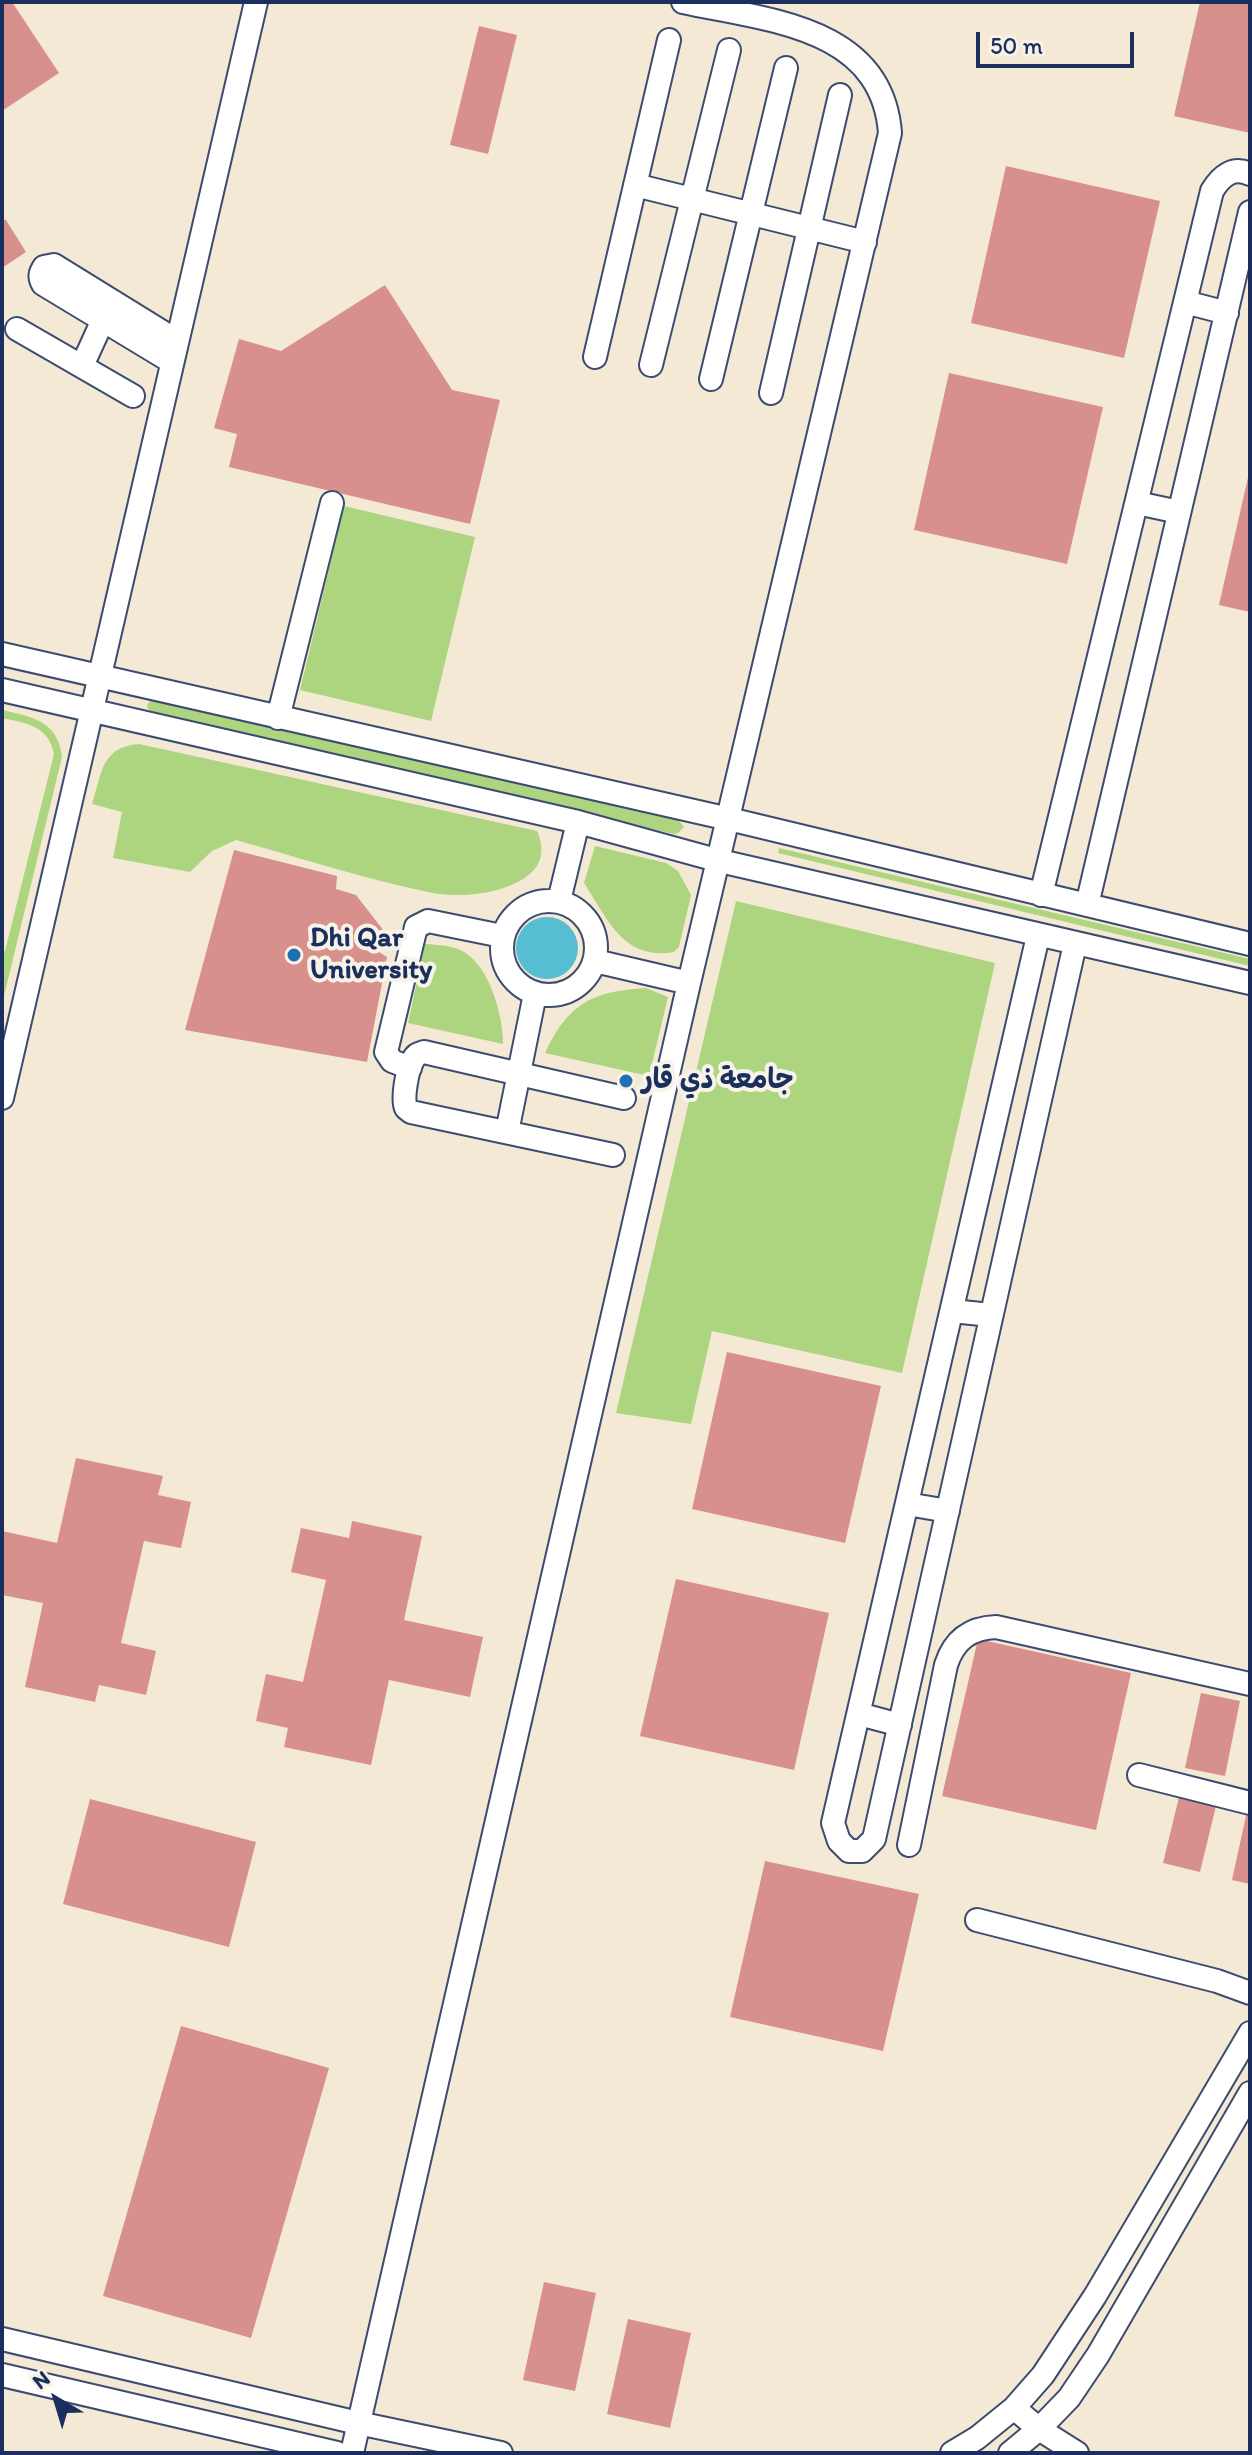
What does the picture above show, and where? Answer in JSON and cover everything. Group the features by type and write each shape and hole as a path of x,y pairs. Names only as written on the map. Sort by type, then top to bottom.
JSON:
{"street":[{"path":"2,1098 9,1039 91,712 256,2"},
{"path":"352,2453 689,983 890,133 888,110 880,90 869,73 839,46 782,24 683,2"},
{"path":"595,357 669,40"},
{"path":"651,365 729,50"},
{"path":"711,379 786,68"},
{"path":"771,393 840,95"},
{"path":"1041,895 1212,191 1229,172 1250,174"},
{"path":"635,185 865,242"},
{"path":"1087,905 1250,212"},
{"path":"54,265 175,352 103,320 43,284 40,276 44,267 54,265"},
{"path":"1185,302 1227,313"},
{"path":"82,366 103,320"},
{"path":"17,329 133,396"},
{"path":"278,718 332,503"},
{"path":"1137,503 1179,512"},
{"path":"2,654 729,819 1250,944"},
{"path":"2,690 578,822 720,861 1250,983"},
{"path":"559,901 578,822"},
{"path":"545,900 559,901 574,907 586,917 597,946 595,961 578,986 550,996 535,994 511,978 504,965 502,936 518,911 545,900"},
{"path":"410,1068 392,1061 386,1052 416,927 428,921 502,936"},
{"path":"1038,936 833,1823 839,1841 849,1851 862,1851 874,1839 1075,944"},
{"path":"595,961 689,983"},
{"path":"507,1132 535,994"},
{"path":"613,1155 411,1112 404,1103 410,1068 415,1056 424,1052 624,1098"},
{"path":"952,1311 991,1315"},
{"path":"907,1504 948,1511"},
{"path":"909,1845 946,1665 956,1643 974,1630 996,1627 1250,1684"},
{"path":"859,1714 900,1725"},
{"path":"1139,1775 1250,1803"},
{"path":"977,1920 1217,1981 1250,1993"},
{"path":"952,2453 977,2438 1014,2408 1043,2375 1095,2296 1250,2033"},
{"path":"1010,2453 1069,2398 1098,2355 1250,2093"},
{"path":"2,2339 358,2423 501,2453"},
{"path":"2,2375 337,2453"},
{"path":"1014,2408 1039,2429 1077,2453"}],"green space":[{"path":"344,506 475,537 431,721 300,690"},
{"path":"150,701 678,820 684,827 674,834 154,713 148,709"},
{"path":"2,710 34,718 49,728 60,745 62,757 2,1004 2,951 5,951 54,754 42,732 28,724 2,718"},
{"path":"139,744 537,831 541,857 533,871 508,887 458,895 397,885 236,840 212,851 190,872 113,858 122,812 92,804 101,772 110,756 126,746"},
{"path":"595,846 666,863 678,871 691,895 679,947 674,952 642,950 618,934 609,923 584,883"},
{"path":"779,848 1250,959 1250,966 778,853"},
{"path":"736,901 995,963 902,1373 712,1331 691,1424 616,1413"},
{"path":"425,944 457,949 467,954 483,971 494,995 503,1044 408,1023"},
{"path":"646,988 668,997 649,1076 545,1053 563,1023 584,1003 611,993"}],"water":[{"path":"541,917 553,917 569,926 576,936 576,960 569,970 553,979 541,979 521,965 516,954 516,942 530,922"}],"building":[{"path":"12,2 59,73 2,111 2,4"},
{"path":"1200,2 1250,2 1250,133 1174,116"},
{"path":"479,26 517,35 488,154 450,145"},
{"path":"1006,166 1160,201 1124,358 971,323"},
{"path":"2,220 6,220 26,252 2,268"},
{"path":"385,285 452,390 500,400 470,524 229,467 237,434 214,428 239,339 281,351"},
{"path":"949,373 1103,407 1067,564 914,530"},
{"path":"1250,473 1250,612 1219,605"},
{"name":"Dhi Qar University","path":"234,850 337,876 336,889 356,895 384,931 379,952 387,957 367,1062 185,1030"},
{"path":"727,1352 881,1386 845,1543 692,1509"},
{"path":"76,1458 163,1476 158,1495 191,1502 181,1548 144,1541 121,1643 156,1651 146,1695 99,1685 95,1702 25,1687 43,1603 2,1595 2,1531 57,1543"},
{"path":"352,1521 422,1536 404,1620 483,1637 470,1697 389,1680 371,1765 284,1747 288,1728 256,1721 266,1674 303,1682 326,1580 291,1572 301,1528 349,1538"},
{"path":"676,1579 829,1613 794,1770 640,1736"},
{"path":"978,1639 1131,1673 1096,1830 942,1796"},
{"path":"1201,1693 1240,1701 1225,1776 1185,1768"},
{"path":"1179,1797 1216,1806 1200,1872 1163,1863"},
{"path":"90,1799 256,1842 229,1947 63,1904"},
{"path":"1247,1811 1250,1811 1250,1884 1232,1880"},
{"path":"765,1861 919,1894 883,2051 730,2017"},
{"path":"181,2026 329,2068 251,2338 103,2296"},
{"path":"544,2282 596,2293 575,2391 523,2380"},
{"path":"628,2319 691,2333 670,2428 607,2414"}],"place":[{"name":"Dhi Qar University","path":"294,955"},
{"name":"جامعة ذي قار","path":"626,1081"}]}
